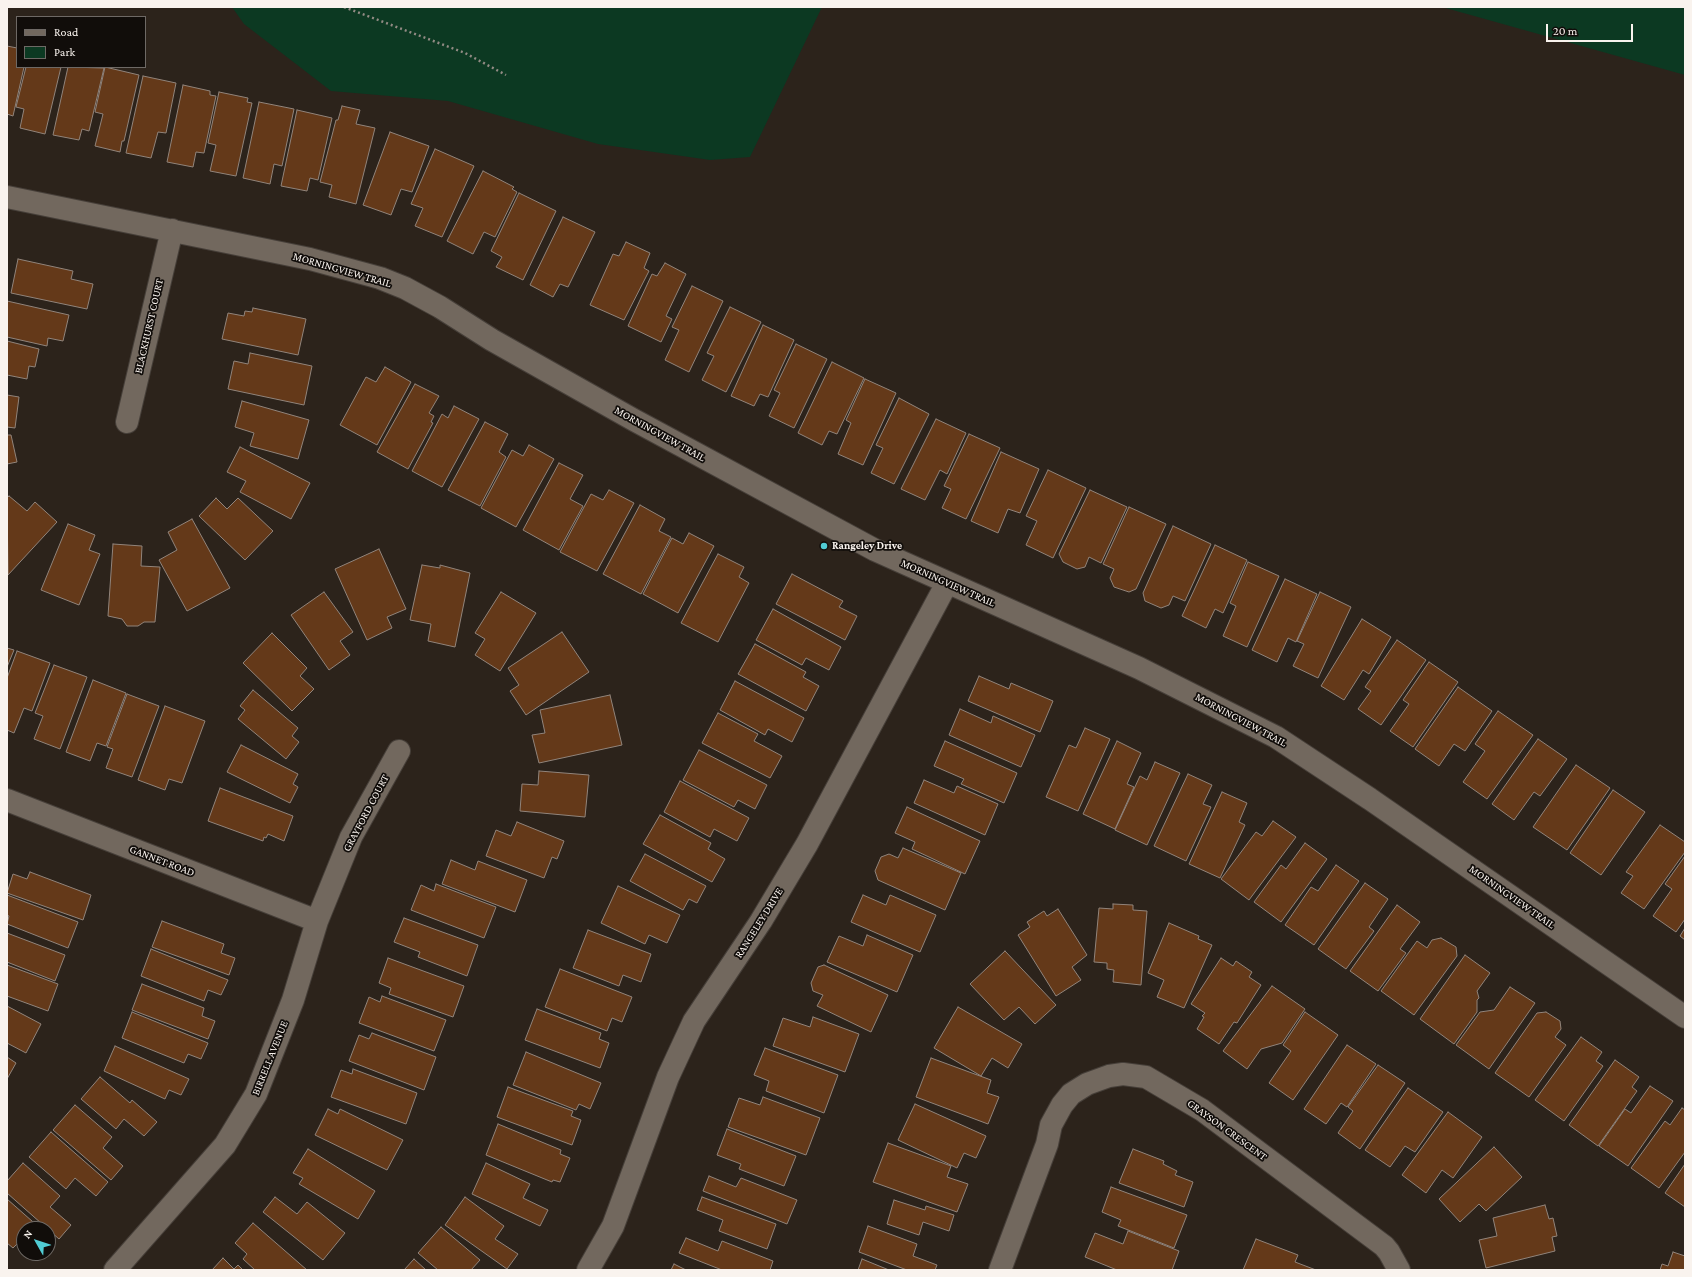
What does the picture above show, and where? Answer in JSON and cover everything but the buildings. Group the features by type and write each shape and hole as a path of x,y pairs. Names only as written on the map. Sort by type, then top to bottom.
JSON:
{"street":[{"name":"MORNINGVIEW TRAIL","path":"7,197 172,230 339,266 380,278 405,288 440,307 492,340 634,420 875,550 1139,668 1276,737 1370,799 1685,1017"},
{"name":"BLACKHURST COURT","path":"127,422 172,230"},
{"name":"RANGELEY DRIVE","path":"588,1270 613,1226 668,1077 694,1022 761,921 807,844 947,583"},
{"name":"GRAYFORD COURT","path":"317,921 352,837 399,751"},
{"name":"GANNET ROAD","path":"7,800 317,921"},
{"name":"BIRRELL AVENUE","path":"115,1270 225,1145 256,1094 293,1000 317,921"},
{"name":"GRAYSON CRESCENT","path":"1000,1270 1047,1144 1051,1126 1062,1105 1071,1094 1087,1084 1109,1076 1123,1074 1146,1077 1202,1110 1384,1246 1390,1252 1399,1270"}],"path":[{"path":"344,7 465,54 506,75"}],"green space":[{"path":"232,7 822,7 750,157 710,160 598,144 448,101 331,91 244,24"},
{"path":"1442,7 1685,7 1685,75"}],"place":[{"name":"Rangeley Drive","path":"824,546"}]}
